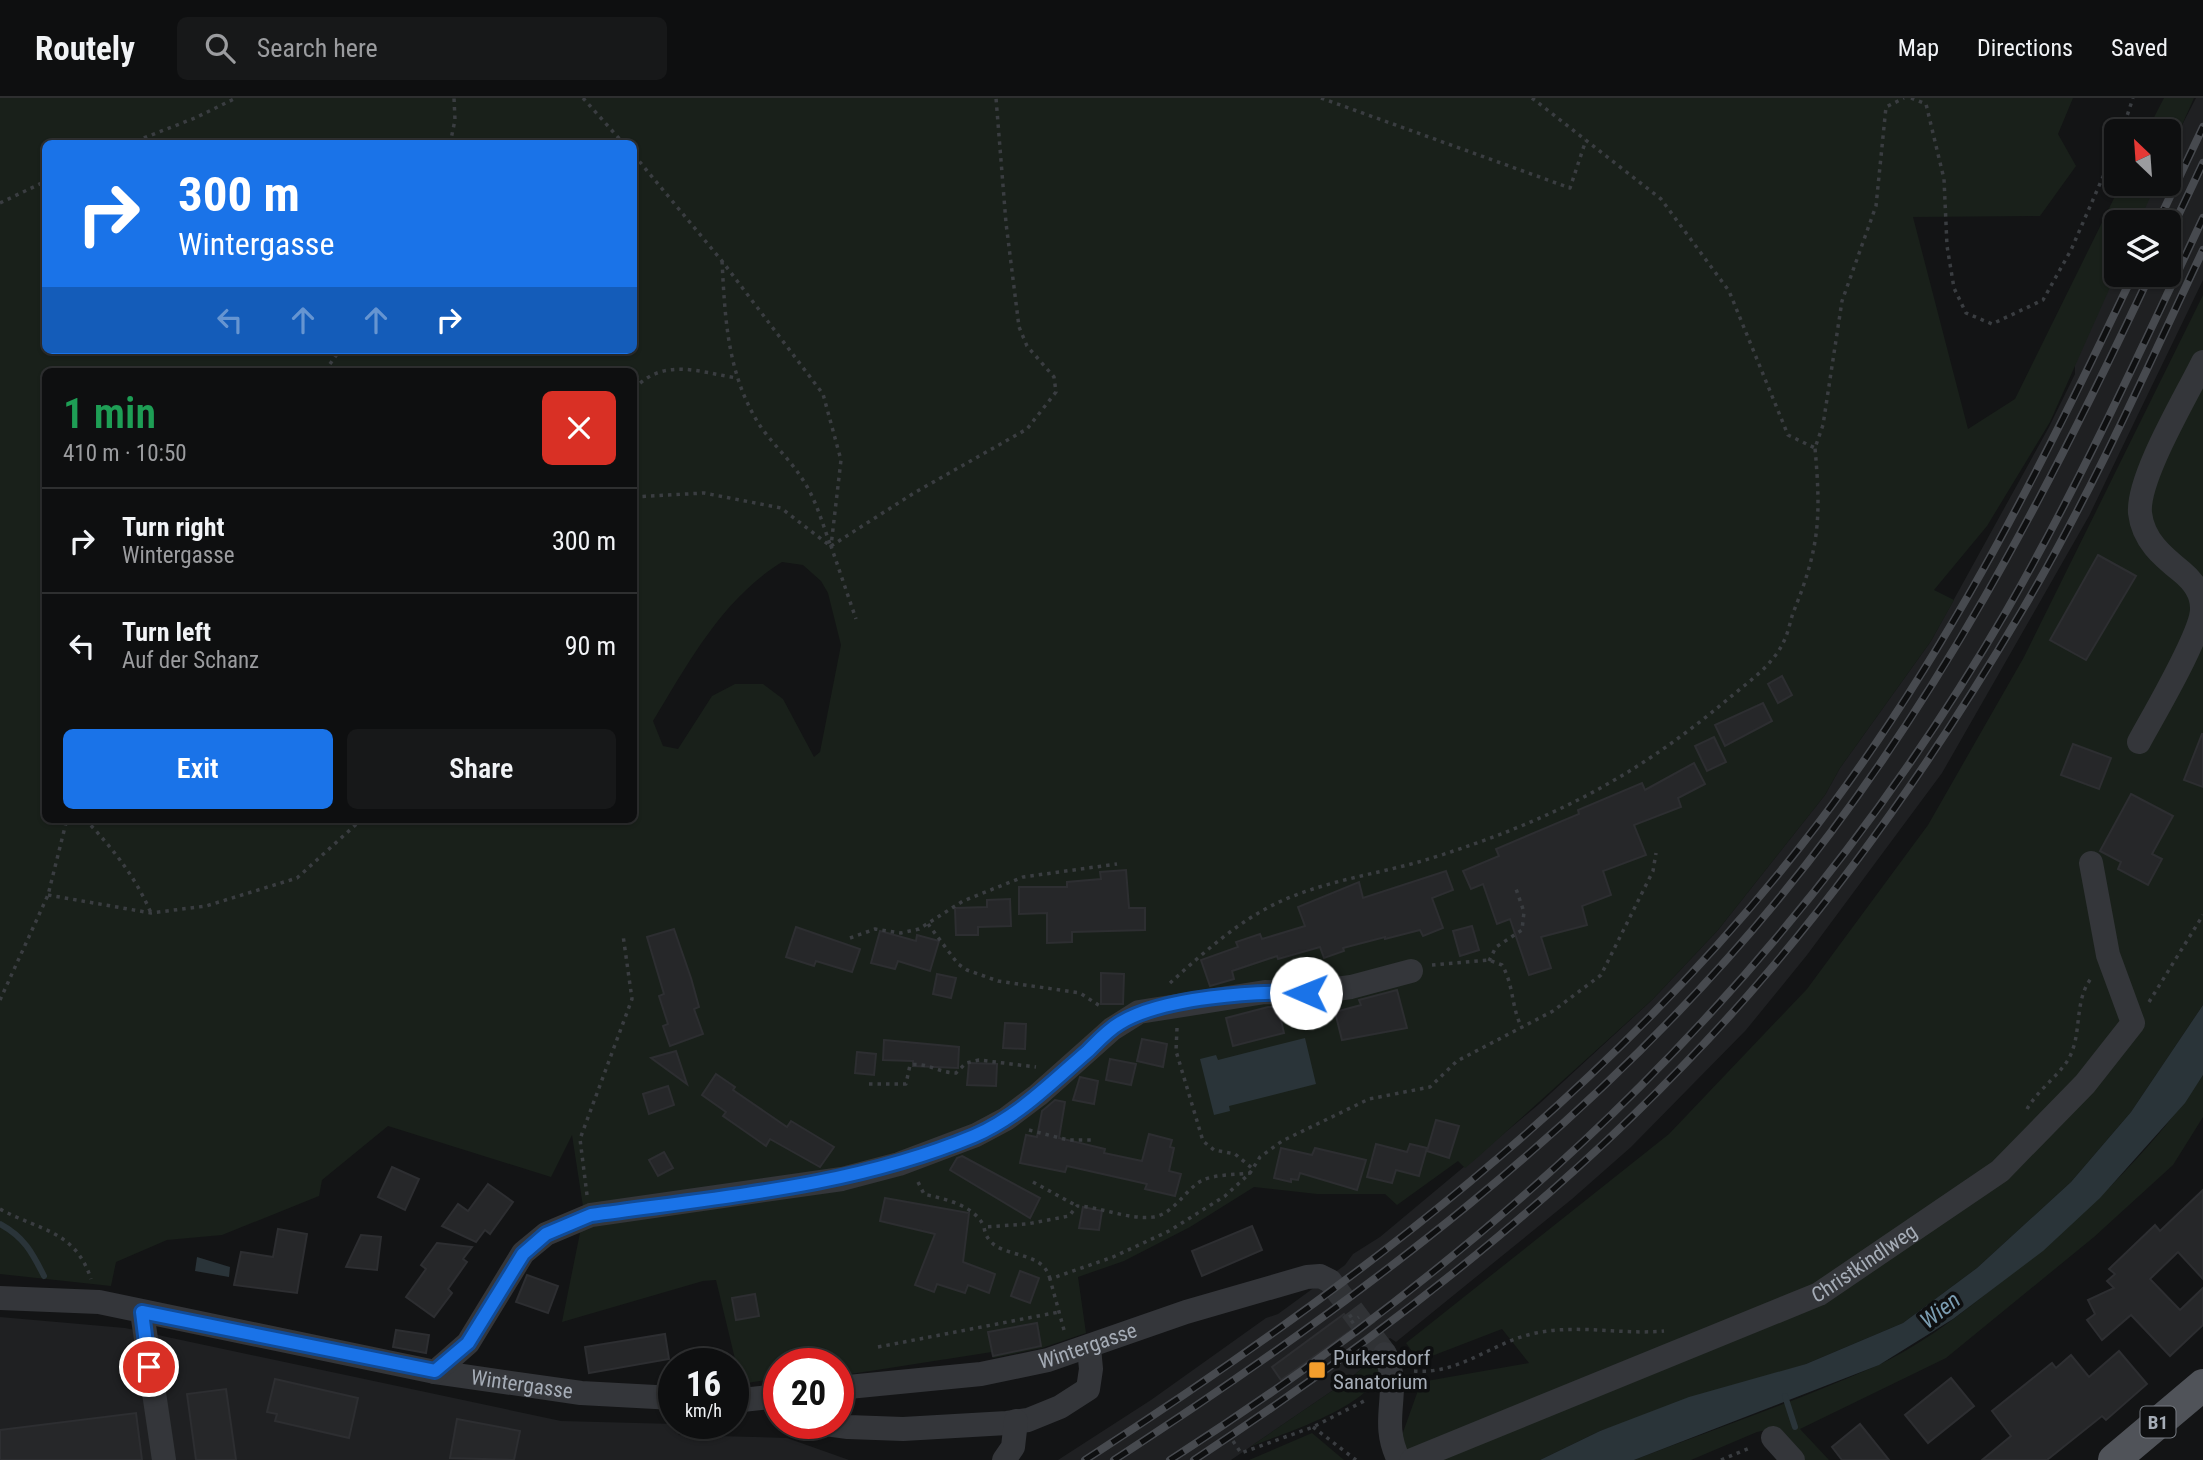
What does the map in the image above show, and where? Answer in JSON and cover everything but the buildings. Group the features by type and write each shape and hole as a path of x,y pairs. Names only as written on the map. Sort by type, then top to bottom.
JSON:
{"main road":[{"name":"B1","path":"2114,1460 2203,1385"}],"street":[{"path":"2139,742 2203,611 2200,594 2187,576 2151,544 2140,512 2143,484 2203,362"},
{"path":"2091,863 2112,966 2133,1023"},
{"path":"435,1371 468,1343 523,1254 546,1234 591,1215 842,1179 913,1159 976,1135 1006,1119 1133,1016 1171,1006 1265,992 1306,993 1351,987 1412,971"},
{"name":"Christkindlweg","path":"1412,1460 1819,1294 2000,1171 2085,1084 2133,1023"},
{"name":"Wintergasse","path":"854,1386 981,1374 1080,1350 1186,1312 1307,1277 1320,1276 1329,1281"},
{"name":"Wintergasse","path":"0,1298 99,1302 435,1371 581,1393 658,1397"},
{"path":"142,1312 164,1460"},
{"path":"854,1427 903,1429 1016,1421 1060,1408 1088,1389 1091,1369 1080,1350"},
{"path":"1394,1368 1388,1416 1391,1444 1399,1460"},
{"path":"1004,1460 1013,1447 1016,1421"},
{"path":"1773,1438 1793,1460"}],"path":[{"path":"138,140 195,118 236,98"},
{"path":"451,140 455,120 454,98"},
{"path":"583,98 620,140"},
{"path":"831,546 914,493 1027,429 1056,392 1054,377 1027,345 1019,327 1006,223 996,98"},
{"path":"1321,98 1570,188 1586,140"},
{"path":"1532,98 1661,199 1730,291 1788,435 1815,448"},
{"path":"928,924 958,964 967,970 998,981 1080,993 1133,1016 1218,941 1274,904 1297,895 1389,872 1494,838 1560,810 1649,761 1716,709 1757,674 1783,643 1817,540 1819,489 1815,448 1823,425 1842,301 1876,206 1886,107 1904,98"},
{"path":"1911,98 1926,104 1944,179 1947,246 1954,288 1966,313 1992,324 2043,300 2071,250 2104,174"},
{"path":"2126,119 2133,98"},
{"path":"637,159 722,261 823,394 841,460 831,546"},
{"path":"0,203 42,183"},
{"path":"722,261 726,335 737,378 757,422 802,478 816,502 856,619"},
{"path":"637,386 646,376 668,368 737,378"},
{"path":"637,496 704,493 781,508 831,546"},
{"path":"0,1000 48,895 66,823"},
{"path":"89,823 121,857 138,883 152,913"},
{"path":"48,895 152,913 206,906 298,878 358,823"},
{"path":"1050,1279 1113,1257 1157,1237 1225,1196 1251,1171 1260,1157 1282,1141 1369,1099 1430,1087 1457,1061 1553,1011 1601,975 1653,871 1656,853"},
{"path":"850,938 875,929 901,933 928,924 963,901 1023,877 1117,864"},
{"path":"1489,961 1496,947 1522,930 1524,912 1515,886"},
{"path":"2133,1023 2203,915"},
{"path":"591,1215 580,1139 632,999 623,934"},
{"path":"1412,971 1438,964 1489,961 1497,963 1505,970 1513,1009 1522,1028"},
{"path":"2025,1113 2036,1094 2071,1055 2082,999 2089,981 2097,972 2112,966"},
{"path":"1171,1006 1178,1030 1176,1051 1203,1141 1214,1150 1235,1154 1251,1171"},
{"path":"869,1084 906,1084 909,1065 913,1064 929,1065 944,1073 956,1073 965,1063 979,1060 1033,1067 1059,1076"},
{"path":"1006,1119 1042,1134 1068,1140 1092,1140"},
{"path":"913,1159 924,1194 970,1210 981,1218 988,1239 1002,1250 1041,1263 1047,1268 1059,1312 1080,1350"},
{"path":"1033,1182 1077,1206 1156,1217 1180,1201 1200,1181 1251,1171"},
{"path":"984,1227 1027,1224 1069,1216 1077,1206"},
{"path":"0,1209 67,1240 79,1251 99,1302"},
{"path":"878,1347 1059,1312"},
{"path":"1349,1317 1355,1313"},
{"path":"1352,1323 1359,1317"},
{"path":"1233,1441 1241,1453 1313,1427 1362,1404 1394,1368 1425,1372 1447,1368 1535,1333 1584,1329 1626,1334 1675,1329"},
{"path":"1313,1427 1356,1460"},
{"path":"1721,1460 1773,1438"}],"shaded area":[{"path":"0,98 2073,98 2058,134 2076,166 2040,216 1913,217 1968,429 2015,399 2104,218 2104,287 2110,287 2050,422 1987,526 1934,590 1954,600 1931,641 1840,768 1825,795 1718,930 1653,999 1465,1168 1458,1161 1397,1205 1385,1194 1317,1194 1254,1187 1190,1227 1124,1261 1078,1277 1086,1333 1042,1348 993,1358 992,1352 854,1374 854,1348 763,1348 763,1380 749,1383 749,1348 732,1348 716,1280 703,1281 562,1322 584,1213 572,1135 551,1177 388,1126 322,1180 319,1196 222,1235 167,1240 116,1262 111,1286 0,1274","holes":["782,562 803,565 821,581 828,593 841,645 820,752 814,757 783,699 763,684 735,684 712,696 678,749 663,746 653,721 708,633 724,613 761,577"]},
{"path":"2164,98 2194,98 2181,127 2181,119 2153,119"},
{"path":"2196,98 2203,98 2203,280 2089,516 1942,773 1807,955 1746,1030 1631,1147 1572,1199 1396,1342 1390,1338 1373,1349 1376,1356 1351,1378 1231,1460 1058,1460 1151,1400 1266,1318 1278,1314 1345,1265 1353,1254 1380,1237 1538,1105 1653,999 1718,930 1825,795 1840,768 1931,641 2049,427 2075,374 2075,346 2104,284 2104,287 2181,287 2181,210 2138,210 2145,196 2181,196 2181,127"},
{"path":"2115,196 2151,196 2144,210 2108,210"},
{"path":"2203,295 2203,1005 2131,1112 2071,1182 1977,1268 1903,1323 1806,1364 1600,1431 1540,1460 1408,1460 1401,1438 1421,1382 1529,1363 1502,1329 1419,1361 1406,1343 1669,1134 1807,989 1928,825 2024,657"},
{"path":"2203,1075 2203,1117 2173,1165 2094,1237 1946,1358 1800,1429 1829,1460 1803,1460 1776,1428 1757,1432 1691,1460 1634,1460 1846,1379 1891,1359 1934,1333 2047,1245 2104,1193 2157,1136"},
{"path":"0,1317 125,1328 561,1421 658,1424 658,1439 790,1439 849,1460 0,1460"},
{"path":"1376,1356 1381,1369 1374,1383 1361,1395 1324,1417 1250,1447 1351,1378"},
{"path":"1312,1433 1344,1460 1249,1460"}],"water":[{"name":"Wien","path":"2203,1005 2203,1075 2185,1103 2100,1198 2043,1251 1953,1319 1879,1365 1634,1460 1540,1460 1600,1431 1689,1397 1806,1364 1903,1323 1977,1268 2071,1182 2131,1112"},
{"path":"1305,1038 1316,1084 1229,1106 1230,1111 1214,1115 1200,1059 1216,1055 1218,1060"},
{"path":"197,1257 230,1267 229,1277 195,1271"}],"waterway":[{"path":"0,1224 26,1246 44,1276"},
{"path":"1785,1396 1795,1427"}],"tunnel":[{"path":"1330,1281 1385,1354"}],"railway":[{"path":"2164,210 2203,127"},
{"path":"2181,210 2203,163"},
{"path":"1170,1460 1297,1374 1418,1284 1533,1188 1641,1086 1742,978 1837,863 1925,740 2007,610 2085,465 2203,218"},
{"path":"1194,1460 1350,1352 1499,1236 1571,1174 1640,1109 1769,971 1838,885 1904,796 2023,609 2095,477 2203,250"},
{"path":"1085,1460 1281,1327 1376,1257 1469,1183 1558,1105 1643,1024 1724,938 1800,847 1850,780 1941,642 2022,498 2127,287"},
{"path":"1114,1460 1295,1337 1470,1204 1553,1133 1633,1058 1709,979 1781,896 1837,824 1938,675 2029,518 2144,287"}],"place":[{"name":"Purkersdorf Sanatorium","path":"1317,1370"}],"route":[{"path":"149,1367 142,1312 435,1371 468,1343 523,1254 546,1234 565,1224 591,1215 842,1179 900,1164 976,1135 1006,1119 1038,1096 1112,1029 1139,1012 1265,992 1306,993"}]}
